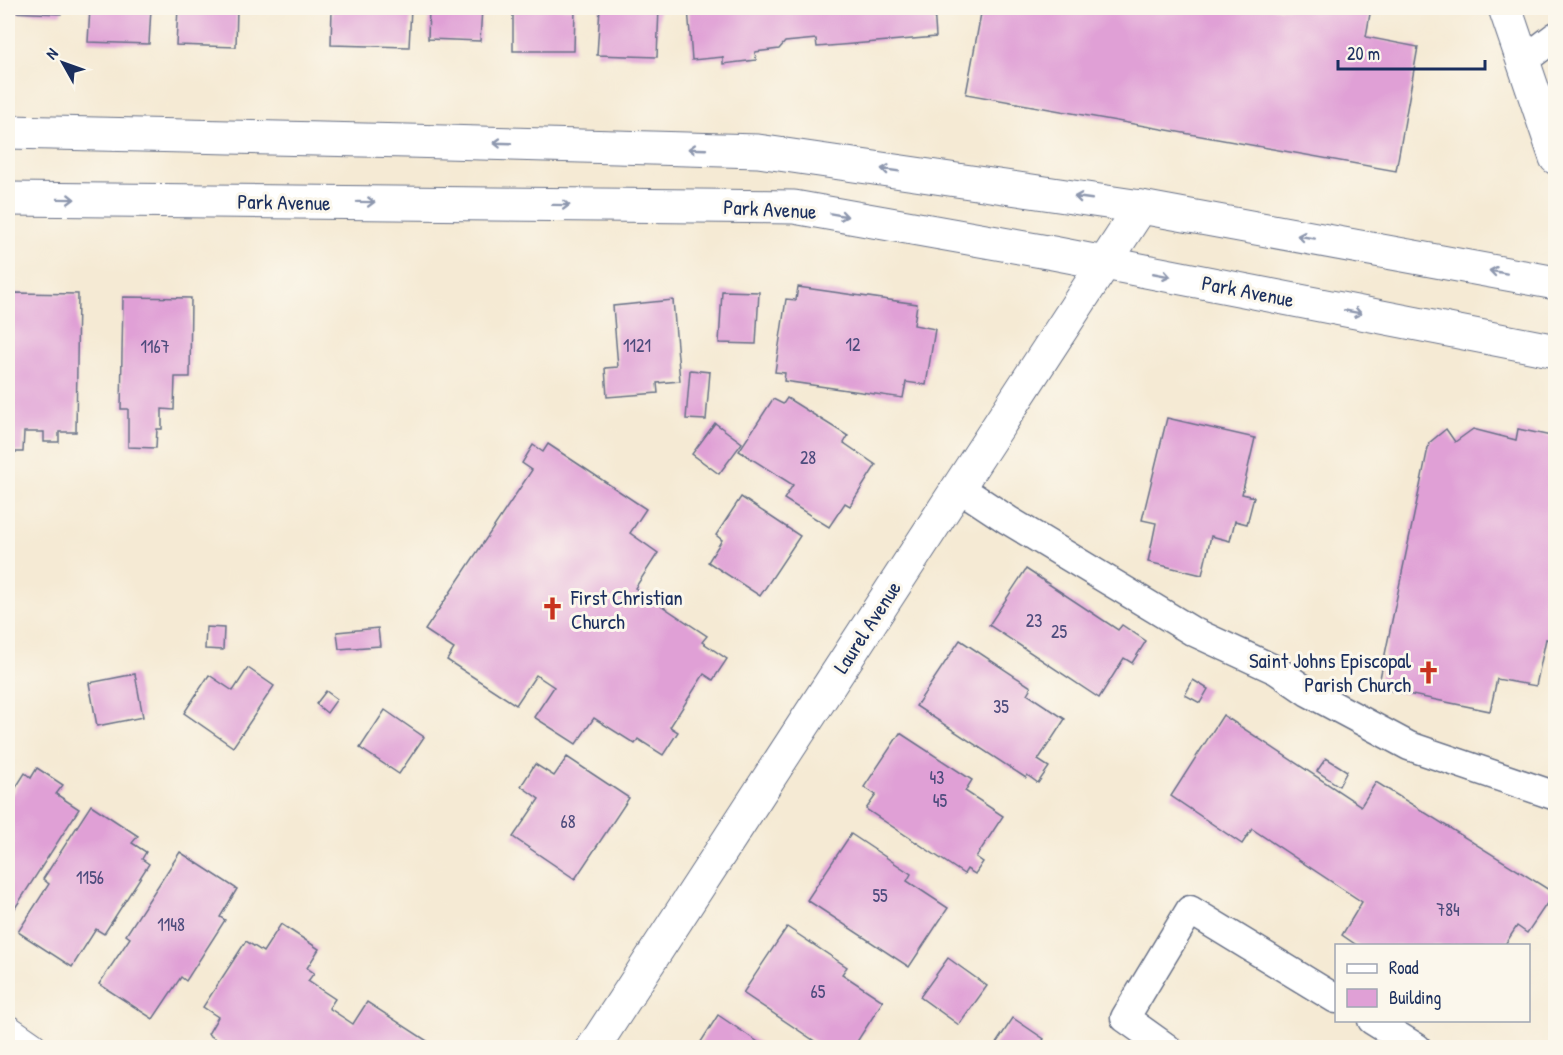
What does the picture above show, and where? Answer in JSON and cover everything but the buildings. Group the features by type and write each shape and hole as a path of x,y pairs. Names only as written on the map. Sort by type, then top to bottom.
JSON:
{"main road":[{"path":"1505,8 1556,158"},
{"path":"8,132 758,151 1141,207 1556,283"},
{"name":"Park Avenue","path":"8,198 794,207 1104,263 1556,351"},
{"name":"Laurel Avenue","path":"592,1047 1141,207"},
{"path":"8,1032 31,1047"}],"lane":[{"path":"1523,61 1556,36"},
{"path":"958,487 1008,520 1192,631 1276,670 1308,692 1409,746 1556,796"},
{"path":"1167,1047 1125,1018 1190,910 1335,998"},
{"path":"1375,1022 1417,1047"}],"place":[{"name":"First Christian Church","path":"553,609"},
{"name":"Saint Johns Episcopal Parish Church","path":"1429,672"}]}
